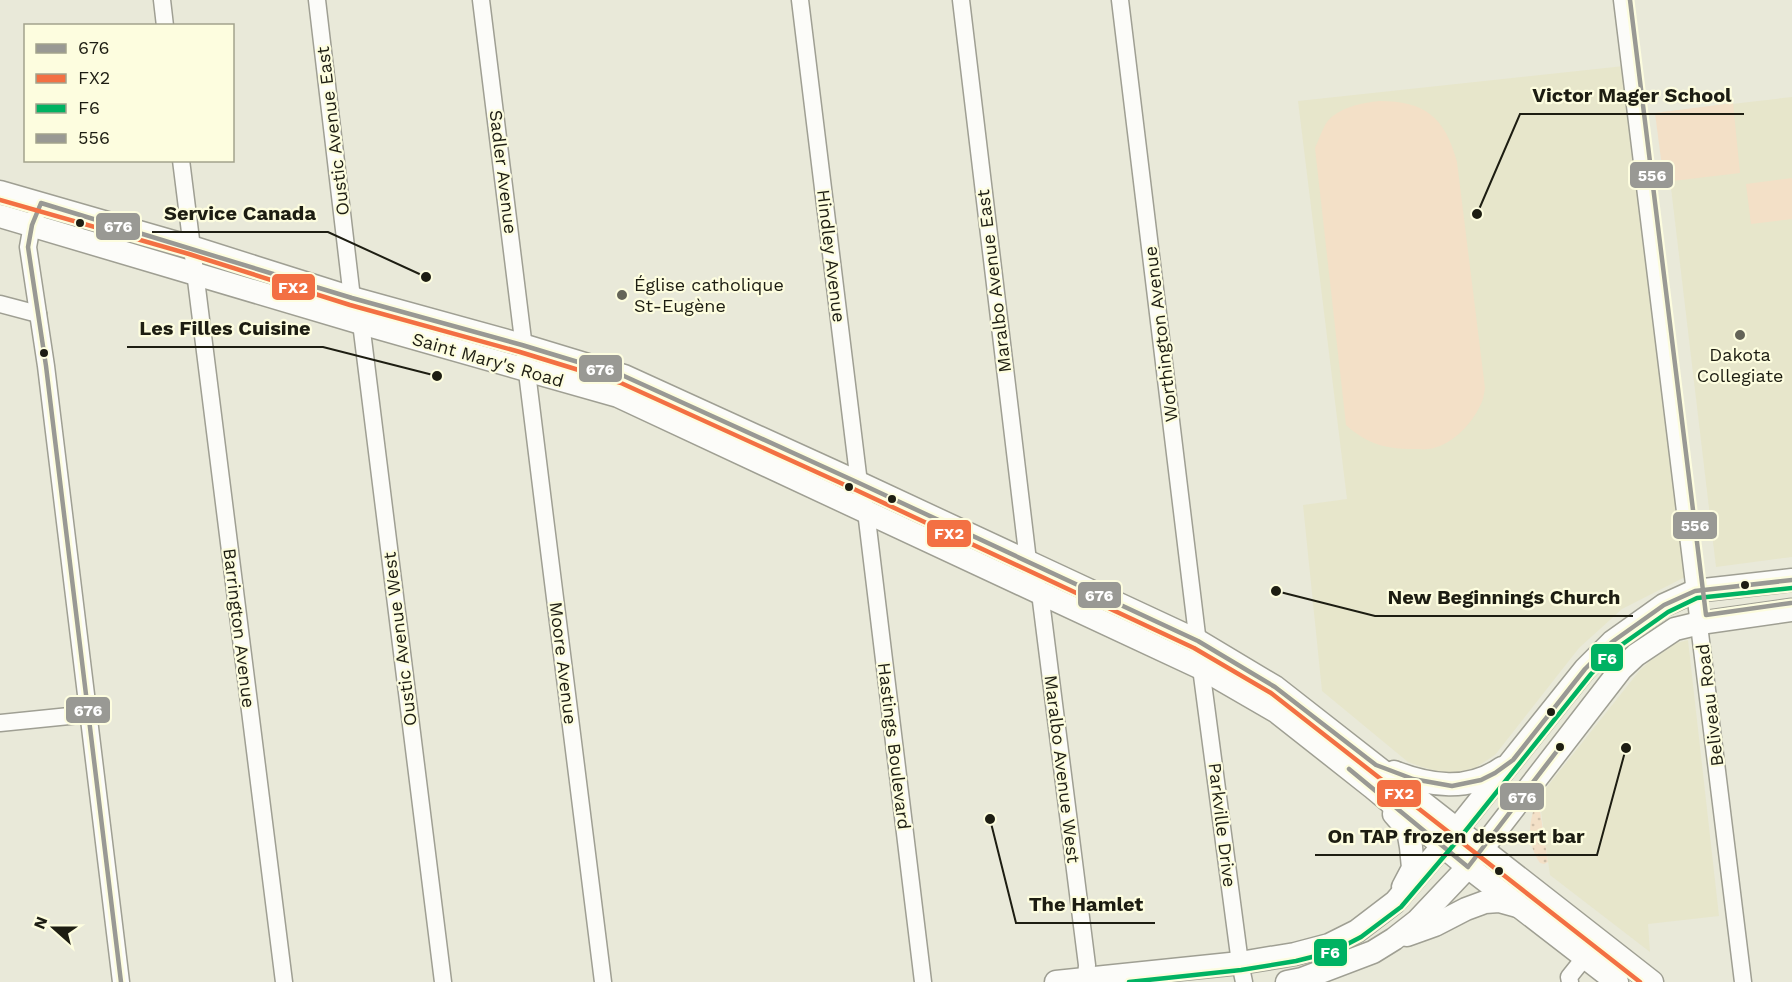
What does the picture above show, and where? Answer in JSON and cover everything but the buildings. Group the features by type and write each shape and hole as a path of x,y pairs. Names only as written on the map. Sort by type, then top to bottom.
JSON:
{"main road":[{"name":"Saint Mary's Road","path":"0,192 352,298 624,376 695,420 866,511 1040,593 1149,631 1198,641 1275,687 1374,776 1442,847 1617,982"},
{"name":"Saint Mary's Road","path":"0,216 695,420 859,483 1028,561 1149,631 1202,668 1277,712 1457,829 1652,982"},
{"path":"1056,982 1086,978 1242,972 1329,945 1357,931 1395,902 1457,829 1585,669 1612,642 1664,605 1695,591 1792,580"},
{"path":"1287,982 1302,979 1372,952 1394,939 1429,910 1467,867 1621,669 1636,655 1675,629 1700,623 1792,610"},
{"path":"1374,776 1413,779 1452,786 1481,780 1513,760"},
{"path":"1374,776 1408,830 1413,868 1395,902"},
{"path":"1394,939 1435,925 1485,902 1499,901 1518,906"}],"street":[{"path":"162,0 165,24"},
{"name":"Oustic Avenue East","path":"318,0 352,298"},
{"name":"Sadler Avenue","path":"481,0 522,345"},
{"name":"Hindley Avenue","path":"800,0 859,483 866,511"},
{"name":"Maralbo Avenue East","path":"961,0 1028,561"},
{"name":"Worthington Avenue","path":"1120,0 1202,668"},
{"name":"Beliveau Road","path":"1622,0 1743,982"},
{"name":"Barrington Avenue","path":"182,162 191,248 207,359 284,982"},
{"path":"41,203 32,225 28,247 39,314 121,982"},
{"name":"Oustic Avenue West","path":"352,298 361,323 443,982"},
{"path":"0,304 39,314"},
{"name":"Moore Avenue","path":"522,345 603,982"},
{"name":"Hastings Boulevard","path":"866,511 923,982"},
{"name":"Maralbo Avenue West","path":"1028,561 1040,593 1087,965 1086,978"},
{"name":"Parkville Drive","path":"1202,668 1242,972"},
{"path":"0,723 89,714"},
{"path":"1570,982 1569,977 1585,957 1613,951"}],"shaded area":[{"path":"1624,66 1685,577 1622,609 1579,648 1495,755 1475,768 1448,774 1408,762 1322,691 1303,505 1347,499 1298,101"},
{"name":"Dakota Collegiate","path":"1792,97 1792,557 1716,567 1662,112"},
{"path":"1379,101 1409,104 1431,115 1446,133 1457,162 1485,388 1476,413 1459,434 1444,444 1426,449 1395,448 1377,444 1362,437 1346,425 1315,148 1325,125 1332,117 1351,107"},
{"path":"1733,103 1740,173 1664,182 1655,113"},
{"path":"1792,178 1792,219 1751,224 1746,184"},
{"path":"1688,640 1719,916 1648,924 1650,952 1550,875 1539,797 1640,670 1676,643"},
{"path":"1536,803 1539,805 1548,862 1544,864 1540,863 1536,856 1530,834 1531,819"}],"transit line":[{"name":"556","path":"1630,0 1706,615 1791,603"},
{"name":"FX2","path":"0,200 621,383 1194,648 1271,693 1640,982"},
{"name":"676","path":"121,982 46,366 28,247 32,225 41,203 352,298 624,376 1198,641 1275,687 1376,765 1413,779 1452,786 1481,780 1495,773 1513,760 1585,669 1612,642 1664,605 1695,591 1792,580"},
{"name":"F6","path":"1129,982 1241,970 1296,961 1332,952 1361,937 1401,907 1463,834 1591,674 1617,648 1668,612 1697,598 1792,588"},
{"name":"676","path":"1349,769 1468,867 1560,747"}],"place":[{"name":"Victor Mager School","path":"1477,214"},
{"name":"Service Canada","path":"426,277"},
{"name":"Église catholique St-Eugène","path":"622,295"},
{"name":"Dakota Collegiate","path":"1740,335"},
{"name":"Les Filles Cuisine","path":"437,376"},
{"name":"New Beginnings Church","path":"1276,591"},
{"name":"On TAP frozen dessert bar","path":"1626,748"},
{"name":"The Hamlet","path":"990,819"}]}
